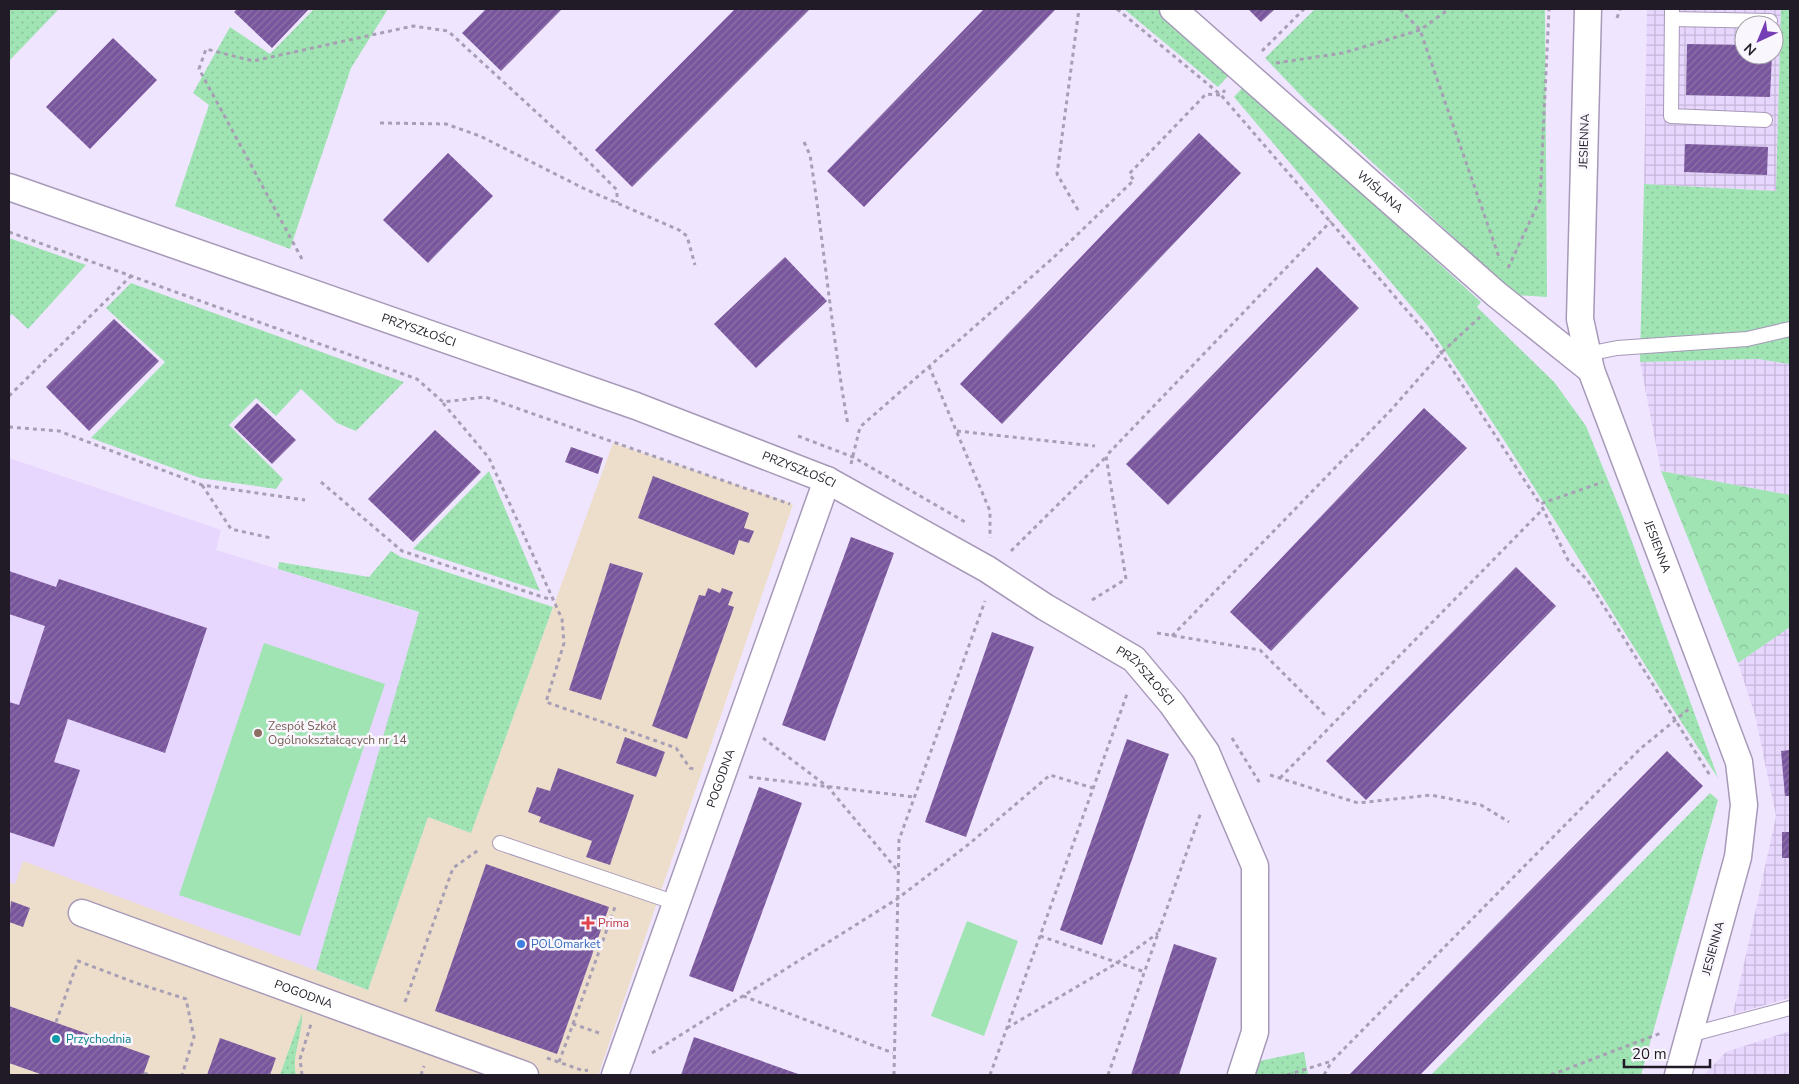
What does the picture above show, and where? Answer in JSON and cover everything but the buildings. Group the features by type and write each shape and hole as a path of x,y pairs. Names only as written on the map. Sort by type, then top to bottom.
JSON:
{"street":[{"name":"WIŚLANA","path":"1173,9 1249,64 1496,294 1589,362"},
{"name":"JESIENNA","path":"1588,9 1580,310 1589,362 1739,762 1744,805 1738,857 1680,1032 1678,1075"},
{"name":"PRZYSZŁOŚCI","path":"9,187 636,406 827,480 988,570 1045,607 1134,659 1172,704 1206,752 1254,866 1256,1032 1241,1075"},
{"name":"POGODNA","path":"604,1072 676,903 733,777 827,480"},
{"name":"POGODNA","path":"82,913 320,1000 533,1066"}],"lane":[{"path":"1734,18 1672,14 1671,116 1765,120"},
{"path":"1589,362 1616,348 1747,339 1790,329"},
{"path":"500,843 676,903"},
{"path":"1680,1032 1790,1008"}],"path":[{"path":"1078,210 1057,174 1079,9"},
{"path":"1117,9 1221,95 1442,352 1540,504 1568,560 1588,581 1715,782"},
{"path":"1221,95 1304,9"},
{"path":"1400,9 1420,30 1506,275 1540,200 1548,9"},
{"path":"1249,64 1264,65 1343,53 1420,30 1449,9"},
{"path":"304,264 199,69 206,49 253,61 413,26 448,31 572,144 617,190 617,203"},
{"path":"856,495 869,479 851,464 860,427 1052,258 1134,180 1129,174 1206,94 1221,95"},
{"path":"380,123 446,124 522,156 617,203 679,230 687,236 695,265"},
{"path":"804,142 812,164 839,373 848,424"},
{"path":"1010,552 1106,456 1330,221"},
{"path":"9,232 417,380 443,402 489,458 562,620 564,643 546,702 676,748 690,768 733,777 914,797"},
{"path":"9,396 131,276"},
{"path":"1172,636 1390,410 1442,352 1479,317 1496,294"},
{"path":"929,366 990,511 990,538"},
{"path":"443,402 485,397 815,513"},
{"path":"9,427 59,431 202,485 305,500"},
{"path":"957,431 1095,446"},
{"path":"1092,600 1126,580 1106,456"},
{"path":"1540,504 1605,481"},
{"path":"321,482 402,551 553,601"},
{"path":"202,485 231,529 271,538"},
{"path":"1280,778 1543,509"},
{"path":"894,1075 899,840 986,597 994,602"},
{"path":"1157,634 1260,650 1325,715"},
{"path":"990,1075 1130,686"},
{"path":"1324,1075 1332,1061 1640,748 1675,718 1697,703"},
{"path":"760,736 828,786 898,871"},
{"path":"652,1054 897,899 970,844 1050,775 1093,788"},
{"path":"1270,775 1358,803 1431,795 1481,805 1509,822"},
{"path":"1108,1075 1203,807"},
{"path":"410,1008 403,1006 453,868 475,851 500,843"},
{"path":"559,1062 623,885"},
{"path":"1006,1028 1117,963 1159,932"},
{"path":"1040,936 1145,972"},
{"path":"56,1022 78,961 136,983 186,999 194,1037 182,1075"},
{"path":"743,996 893,1053"},
{"path":"302,1075 300,1059 320,1000"},
{"path":"573,1024 607,1035"},
{"path":"1551,1075 1680,1032"},
{"path":"1287,1075 1332,1061"},
{"path":"533,1066 559,1062 584,1071 604,1072"},
{"path":"144,1073 149,1075"}],"shaded area":[{"path":"1647,9 1781,9 1781,15 1734,15 1734,65 1779,65 1776,191 1644,184"},
{"path":"1758,359 1790,364 1790,495 1661,471 1640,362"},
{"path":"613,443 793,504 599,1073 603,1075 9,1075 9,882 15,884 23,860 368,989 428,816 471,832"},
{"name":"Zespół Szkół Ogólnokształcących nr 14","path":"9,458 221,530 216,550 537,649 471,833 428,817 368,990 23,861 15,884 9,882"},
{"path":"1790,627 1790,998 1733,1014 1776,816 1755,715 1738,663"},
{"path":"1790,1031 1790,1075 1704,1075 1726,1052"}],"green space":[{"path":"9,9 59,9 9,61"},
{"path":"314,9 388,9 351,68 290,249 175,206 209,105 193,93 230,27 270,54"},
{"path":"1124,9 1157,9 1229,75 1218,87"},
{"path":"1315,9 1545,9 1547,297 1516,295 1309,104 1265,58"},
{"path":"1781,9 1790,9 1790,364 1758,359 1640,362 1644,184 1776,191 1779,65 1784,65 1784,15 1781,15"},
{"path":"1244,86 1481,302 1477,307 1555,383 1586,426 1623,517 1718,778 1538,494 1428,326 1234,97"},
{"path":"9,238 86,265 28,329 12,314 9,317"},
{"path":"131,283 404,382 356,431 337,423 301,389 276,416 256,398 229,425 283,479 276,489 200,478 91,438 165,362 106,308"},
{"path":"489,471 540,591 413,549"},
{"path":"1661,471 1790,495 1790,627 1738,663"},
{"path":"391,551 401,557 553,607 471,833 428,817 368,990 316,970 419,612 278,569 279,562 369,577"},
{"path":"264,643 385,684 300,936 179,895"},
{"path":"1710,793 1718,800 1641,1075 1431,1075"},
{"path":"967,921 1018,941 984,1036 931,1016"},
{"path":"302,1013 295,1060 296,1075 280,1075"},
{"path":"1304,1052 1308,1075 1255,1075 1259,1061"}],"place":[{"name":"Zespół Szkół Ogólnokształcących nr 14","path":"258,733"},
{"name":"Prima","path":"588,923"},
{"name":"POLOmarket","path":"521,944"},
{"name":"Przychodnia","path":"56,1039"}]}
